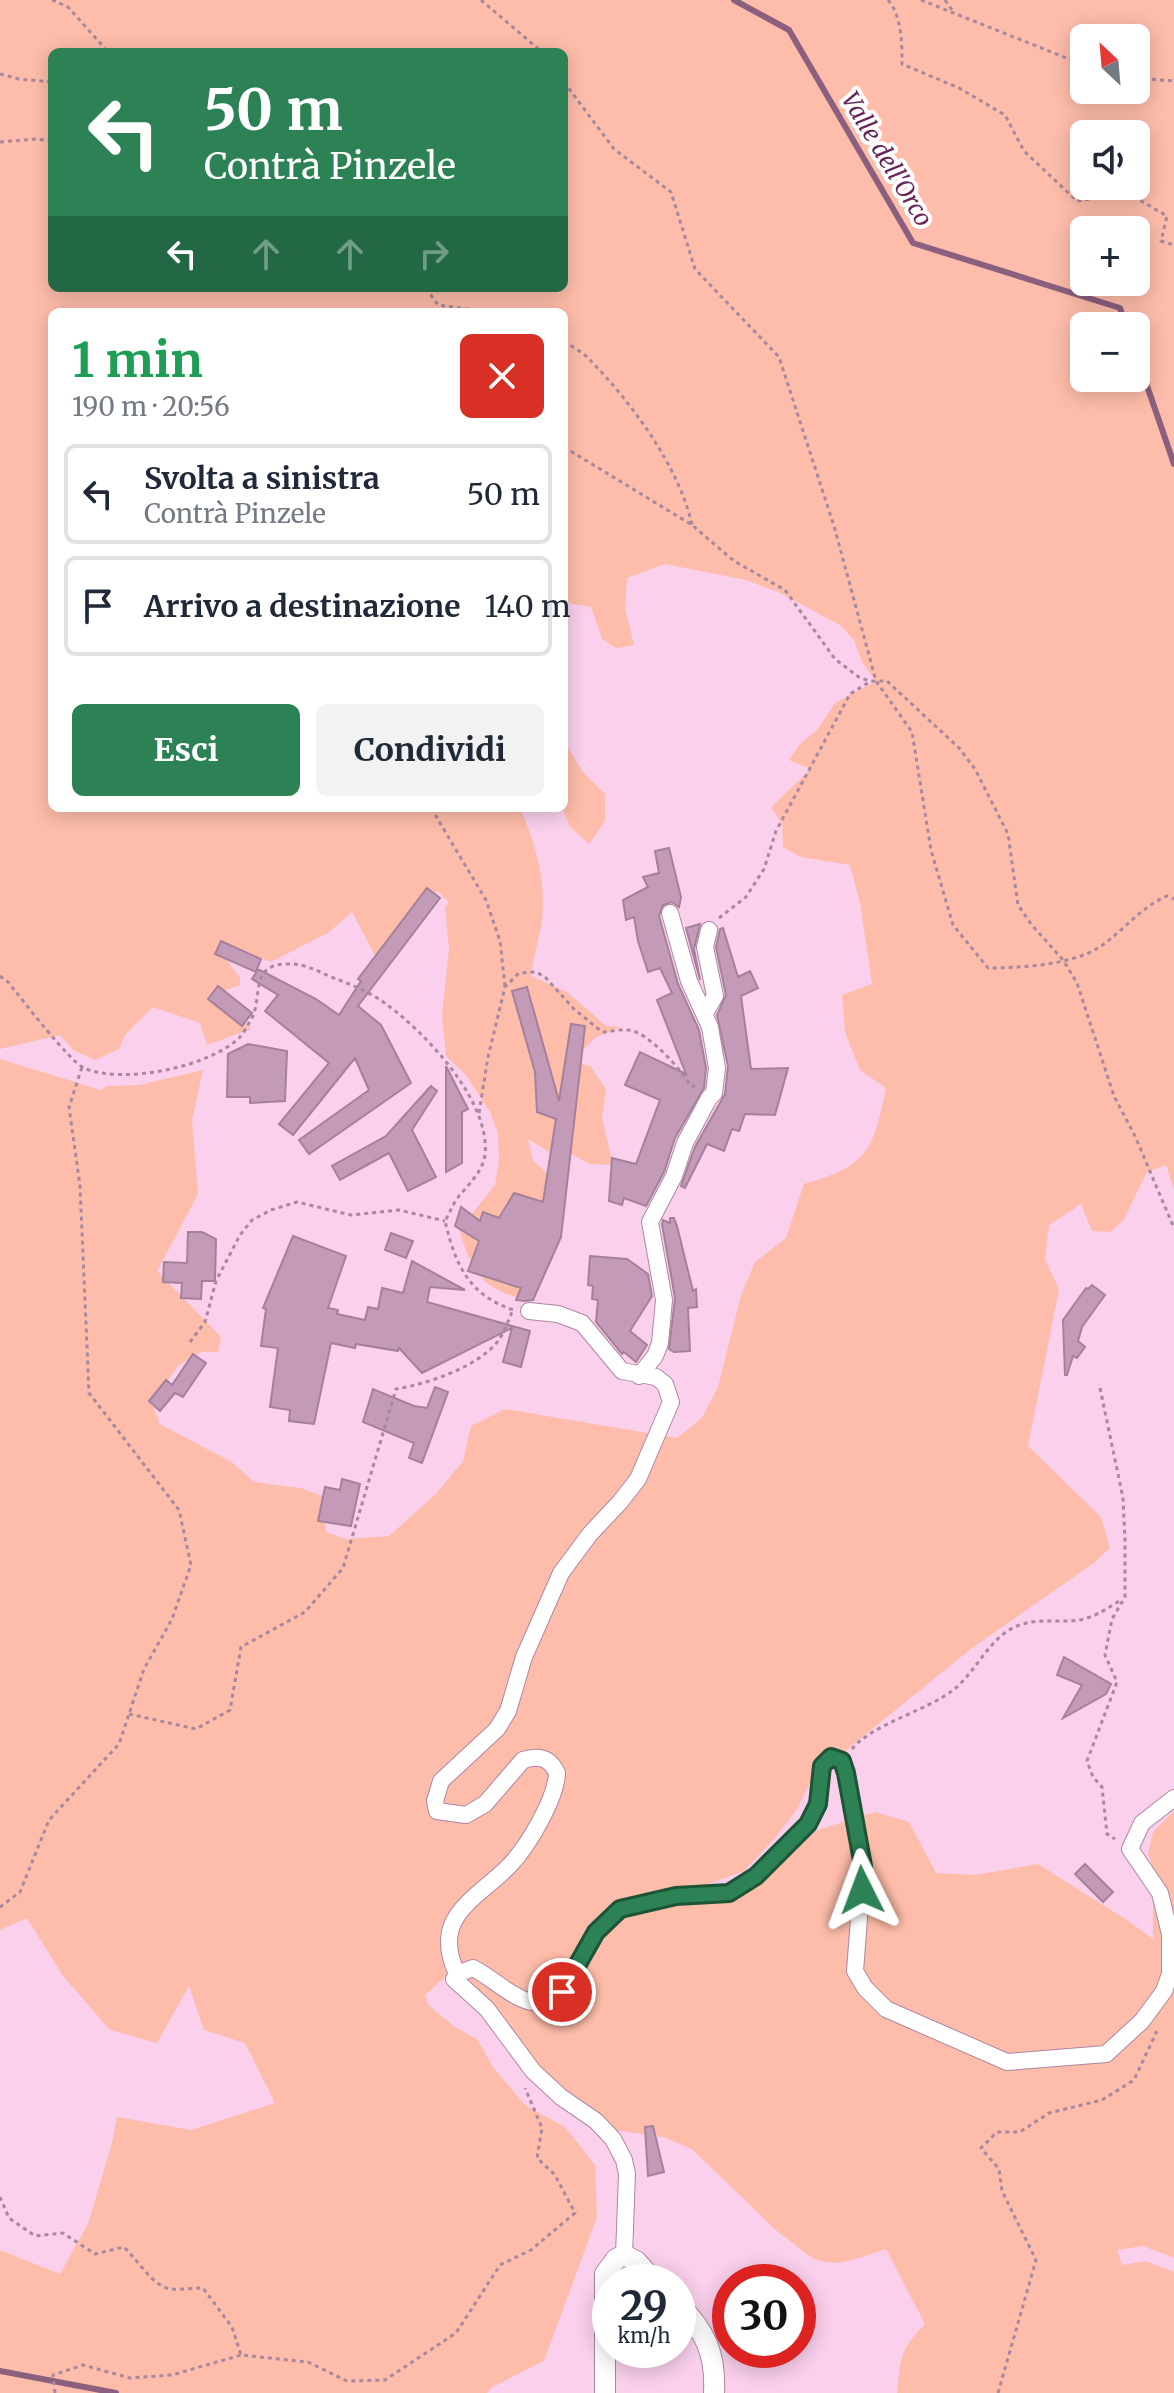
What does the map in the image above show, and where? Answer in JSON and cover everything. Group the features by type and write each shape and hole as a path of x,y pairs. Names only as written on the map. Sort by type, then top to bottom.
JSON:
{"street":[{"path":"639,1376 655,1356 660,1343 664,1300 650,1222 674,1176 685,1143 714,1093 717,1068 705,1013 689,981 670,913"},
{"path":"705,1013 715,996 705,947 709,930"},
{"path":"457,1974 448,1950 452,1926 469,1901 500,1875 528,1842 555,1789 557,1773 551,1762 544,1758 523,1760 485,1804 466,1815 437,1811 441,1781 497,1729 508,1711 524,1657 561,1573 590,1534 629,1491 653,1447 671,1402 665,1384 656,1377 622,1371 582,1323 571,1317 529,1311"},
{"path":"624,2255 627,2174 620,2149 596,2121 561,2097 527,2065 487,2009 454,1979 457,1974 473,1968 523,1999 541,2003 555,1998 562,1992 596,1932 620,1909 676,1896 729,1893 756,1876 808,1824 818,1804 822,1766 831,1757 842,1761 846,1773 863,1866 855,1971 865,1988 886,2009 1007,2062 1106,2054 1142,2021 1164,1991 1170,1974 1171,1946 1160,1893 1130,1849 1142,1823 1174,1798"},
{"path":"624,2255 639,2264"},
{"path":"605,2393 605,2274 616,2259 624,2255"},
{"path":"696,2327 711,2352 715,2366 714,2393"}],"path":[{"path":"52,0 68,7 104,48"},
{"path":"481,0 537,48"},
{"path":"888,0 897,18 902,64 959,88 1005,115 1024,151 1077,201 1103,197 1136,198 1167,216 1161,241 1174,245"},
{"path":"921,0 1070,59"},
{"path":"945,0 952,11"},
{"path":"0,74 48,82"},
{"path":"1150,79 1174,81"},
{"path":"568,87 614,149 671,192 695,269 779,357 834,526 874,681 912,732 931,850 953,925 988,968 1030,968 1096,950 1149,904 1167,896 1174,899"},
{"path":"0,142 48,140"},
{"path":"429,292 438,305 460,308"},
{"path":"568,344 588,356 651,434 688,505 692,525"},
{"path":"568,449 692,525 734,561 785,590 835,659 860,678 887,681 959,748 975,769 1008,834 1018,905 1063,960 1077,983 1114,1096 1135,1136 1174,1228"},
{"path":"709,930 746,897 764,869 776,831 850,694 874,681"},
{"path":"433,812 486,900 500,941 505,987 478,1113"},
{"path":"0,976 82,1067 118,1076 199,1061 239,1038 252,1020 264,970 282,964 303,965 384,1002 458,1075 478,1113 485,1135 485,1157 481,1168 456,1200 445,1221 453,1253 468,1279 495,1303 513,1310 498,1341 475,1359 425,1385 396,1389 343,1568 305,1612 241,1647 230,1710 196,1729 129,1714"},
{"path":"505,987 519,973 536,972 602,1032 638,1032 664,1054 690,1085 714,1093"},
{"path":"0,1907 20,1892 49,1820 119,1744 144,1669 172,1619 191,1565 179,1510 89,1393 80,1186 69,1107 82,1067"},
{"path":"190,1342 205,1322 216,1281 240,1235 252,1220 271,1210 297,1202 351,1215 399,1210 445,1221"},
{"path":"1100,1388 1123,1498 1125,1597 1112,1619 1105,1655 1117,1682 1087,1761 1093,1777 1102,1787 1107,1834 1130,1849"},
{"path":"842,1761 855,1744 869,1735 937,1702 956,1688 1002,1634 1016,1626 1037,1621 1084,1619 1103,1612 1125,1597"},
{"path":"998,2393 1036,2260 1002,2191 999,2169 981,2148 997,2132 1020,2132 1049,2113 1102,2100 1134,2080 1157,2031"},
{"path":"55,2393 53,2375 83,2365 130,2378 172,2375 241,2355 308,2362 347,2381 385,2380 456,2333 500,2265 531,2250 575,2213 555,2175 537,2158 542,2128 525,2088"},
{"path":"0,2197 9,2218 35,2236 63,2233 95,2254 124,2247 141,2263 151,2279 168,2289 203,2288 232,2327 241,2355"}],"shaded area":[{"path":"0,0 1174,0 1174,1190 1166,1165 1147,1172 1123,1221 1110,1232 1092,1231 1081,1204 1049,1225 1045,1260 1059,1289 1028,1446 1101,1517 1110,1548 1094,1563 972,1648 813,1777 797,1809 744,1871 698,1888 613,1910 562,1983 541,1998 456,1967 425,1995 428,2005 455,2027 477,2039 493,2067 525,2105 565,2127 595,2165 597,2217 544,2361 491,2388 487,2393 0,2393 0,2250 60,2274 88,2224 117,2117 191,2130 275,2103 245,2043 204,2030 189,1986 157,2043 110,2030 63,1976 27,1918 0,1930 0,1059 101,1090 107,1086 139,1085 203,1070 192,1120 198,1194 157,1271 221,1337 218,1352 201,1352 179,1365 158,1393 154,1409 160,1424 233,1463 254,1482 301,1488 322,1496 326,1532 346,1539 389,1536 436,1494 463,1461 471,1426 505,1409 677,1438 702,1418 718,1387 741,1295 755,1262 786,1238 804,1184 855,1162 864,1153 877,1127 886,1088 860,1070 845,1032 842,995 872,984 860,903 850,865 801,857 783,847 782,824 771,807 811,769 789,760 800,744 817,730 835,703 876,681 862,662 854,640 840,625 778,592 746,580 665,564 627,578 625,608 634,645 616,648 602,639 591,607 568,601 568,308 48,308 48,812 522,812 536,851 543,896 541,926 531,976 567,992 606,1026 621,1027 596,1037 572,1061 590,1066 606,1089 602,1118 613,1165 590,1164 568,1152 551,1153 528,1139 533,1161 555,1180 519,1298 494,1288 478,1274 459,1230 495,1185 499,1161 498,1133 490,1112 466,1075 446,1056 442,1015 449,949 445,907 449,902 437,891 380,965 352,912 328,933 271,962 230,944 225,958 240,978 240,985 228,989 218,1002 251,1029 207,1045 200,1023 153,1007 125,1035 119,1049 95,1060 73,1050 60,1035 0,1049"},
{"path":"568,747 582,771 605,794 605,821 589,844 570,827 564,812 568,812"},
{"path":"1174,1811 1174,2258 1143,2246 1117,2250 1122,2265 1146,2261 1174,2272 1174,2393 897,2393 903,2355 925,2324 886,2249 837,2263 817,2260 808,2255 778,2232 692,2149 663,2137 614,2130 530,2063 464,1978 482,1976 514,1998 558,1999 587,1952 627,1913 668,1901 739,1894 818,1830 875,1812 909,1822 936,1873 975,1875 1038,1864 1153,1939 1153,1868 1148,1854 1153,1832"}],"building":[{"path":"669,848 681,897 679,907 672,902 663,905 659,916 678,984 699,1030 706,1068 704,1088 675,1138 664,1172 646,1206 624,1198 622,1205 609,1201 612,1158 636,1164 660,1100 625,1085 640,1052 686,1074 657,1000 672,993 660,968 648,972 634,917 626,920 623,900 648,887 643,877 659,873 655,851"},
{"path":"427,888 440,898 358,1006 381,1025 411,1083 309,1154 299,1140 369,1090 355,1058 293,1135 279,1124 329,1063 265,1011 278,995 252,979 258,969 316,999 339,1015 361,981 358,979"},
{"path":"700,924 694,949 700,980 686,928"},
{"path":"723,928 738,977 750,971 758,988 741,996 751,1069 788,1068 775,1115 745,1114 739,1131 732,1129 724,1151 707,1144 685,1188 681,1186 695,1147 725,1094 728,1066 717,1015 726,995 716,947 720,929"},
{"path":"221,941 261,959 256,972 215,954"},
{"path":"218,986 252,1013 242,1026 208,999"},
{"path":"527,987 559,1101 571,1024 585,1026 561,1237 533,1300 524,1301 516,1300 521,1288 468,1271 479,1241 455,1226 461,1207 480,1221 483,1212 499,1218 514,1193 543,1202 556,1119 537,1112 535,1072 512,991"},
{"path":"248,1044 287,1051 285,1101 250,1103 250,1097 227,1097 228,1054"},
{"path":"446,1066 468,1109 462,1112 462,1163 446,1172"},
{"path":"431,1086 437,1091 412,1130 436,1177 408,1191 389,1153 340,1180 332,1166 386,1136"},
{"path":"670,1218 674,1218 677,1226 693,1291 696,1289 697,1307 688,1308 690,1351 674,1352 669,1349 675,1298 662,1224 663,1220 670,1223"},
{"path":"188,1232 202,1232 216,1239 215,1281 202,1281 201,1299 181,1298 182,1283 163,1282 164,1262 187,1263"},
{"path":"391,1233 413,1241 406,1258 385,1250"},
{"path":"293,1236 346,1256 328,1308 338,1310 337,1314 365,1320 368,1307 378,1309 382,1288 403,1293 412,1261 465,1290 430,1287 427,1302 530,1331 521,1367 503,1362 512,1328 422,1373 399,1348 398,1351 356,1344 355,1348 331,1343 314,1424 289,1421 290,1410 270,1407 278,1348 261,1346 266,1309 263,1308"},
{"path":"590,1256 627,1259 648,1274 652,1296 630,1331 647,1345 636,1362 624,1352 622,1354 596,1322 598,1300 592,1299 593,1286 588,1285"},
{"path":"1092,1285 1105,1295 1082,1327 1078,1341 1085,1347 1077,1358 1073,1356 1065,1375 1063,1320 1086,1288"},
{"path":"193,1354 206,1363 183,1397 175,1393 160,1411 149,1401 166,1380 172,1385"},
{"path":"435,1387 448,1392 422,1463 409,1458 414,1443 363,1422 373,1389 414,1406 427,1408"},
{"path":"342,1479 360,1484 351,1526 318,1521 325,1487 340,1490"},
{"path":"1064,1657 1111,1684 1106,1694 1063,1718 1082,1685 1057,1675"},
{"path":"1085,1864 1113,1892 1103,1902 1075,1874"},
{"path":"653,2126 664,2172 648,2176 645,2127"}],"waterway":[{"name":"Valle dell'Orco","path":"734,0 789,30 913,243 1120,308 1121,312"},
{"name":"Valle dell'Orco","path":"1149,392 1174,464"},
{"path":"0,2371 116,2393"}],"route":[{"path":"562,1992 596,1932 620,1909 676,1896 729,1893 756,1876 808,1824 818,1804 822,1766 831,1757 842,1761 846,1773 863,1866 862,1890"}]}
